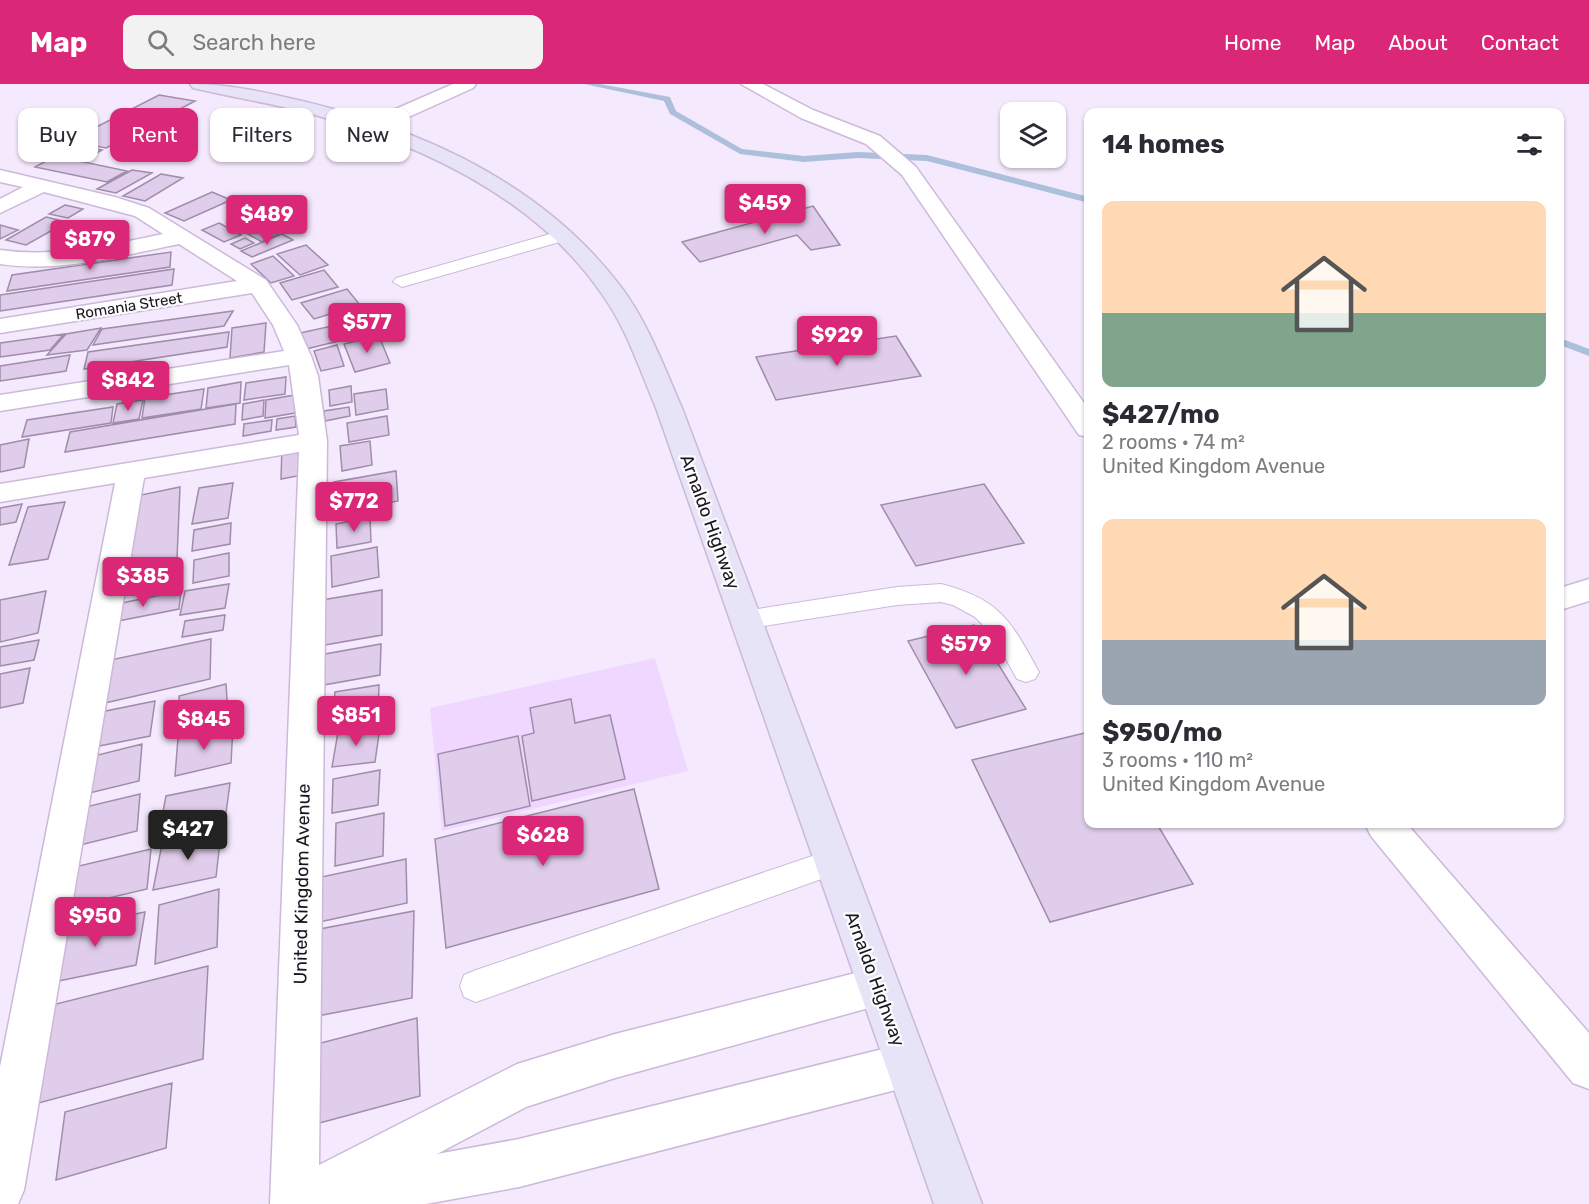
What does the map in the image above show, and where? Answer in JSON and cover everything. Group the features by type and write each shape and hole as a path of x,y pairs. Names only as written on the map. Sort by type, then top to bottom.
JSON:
{"main road":[{"name":"Arnaldo Highway","path":"199,84 277,99 326,112"},
{"name":"Arnaldo Highway","path":"410,139 445,153 541,214 604,280 634,326 669,408 958,1204"}],"street":[{"path":"410,109 467,84"},
{"path":"750,84 807,114 873,140 901,164 1084,422"},
{"name":"United Kingdom Avenue","path":"0,176 108,201 142,212 258,285 285,325 305,376 313,441 294,1204"},
{"path":"0,207 41,186"},
{"path":"0,257 17,261 45,260 184,237"},
{"name":"Romania Street","path":"0,326 258,285"},
{"path":"0,403 299,356"},
{"path":"0,493 313,441"},
{"path":"0,1190 131,472"},
{"path":"1564,598 1589,591"},
{"path":"1387,828 1589,1067"},
{"path":"294,1204 517,1087 615,1056 879,987"},
{"path":"294,1204 519,1163 907,1065"}],"lane":[{"path":"402,282 495,253 564,236"},
{"path":"745,620 897,596 941,593 961,598 984,611 1001,628 1026,672"},
{"path":"476,986 833,862"}],"shaded area":[{"path":"655,658 688,771 442,831 430,708"}],"building":[{"path":"159,95 195,101 182,108 134,108"},
{"path":"110,120 110,146 106,148 98,146 98,126"},
{"path":"44,162 84,162 127,171 107,182 35,167"},
{"path":"132,170 152,173 116,193 97,189"},
{"path":"161,174 183,178 145,201 123,196"},
{"path":"212,192 231,200 184,221 165,213"},
{"path":"65,205 83,209 68,218 49,214"},
{"path":"813,206 840,245 811,250 797,235 700,262 682,242"},
{"path":"247,214 283,232 262,242 227,222"},
{"path":"46,217 67,222 26,245 6,240"},
{"path":"219,223 241,235 224,242 202,230"},
{"path":"0,225 18,230 0,239"},
{"path":"282,234 293,240 252,257 241,251"},
{"path":"245,238 254,243 240,249 231,244"},
{"path":"306,245 328,265 300,275 277,254"},
{"path":"171,252 170,267 7,291 12,275"},
{"path":"273,256 294,276 271,283 251,264"},
{"path":"174,269 172,285 0,311 0,295"},
{"path":"324,270 338,287 292,300 280,283"},
{"path":"347,289 360,305 314,319 301,303"},
{"path":"233,311 224,326 93,345 102,329"},
{"path":"377,322 381,331 347,339 344,330"},
{"path":"266,323 264,352 230,358 232,328"},
{"path":"336,325 343,340 306,349 300,333"},
{"path":"101,328 87,350 47,355 66,334"},
{"path":"229,332 227,347 84,369 88,352"},
{"path":"64,334 50,350 0,357 0,343"},
{"path":"379,336 390,363 355,372 344,344"},
{"path":"896,336 921,376 776,400 756,357"},
{"path":"337,345 344,366 321,371 314,351"},
{"path":"70,355 66,371 0,381 0,366"},
{"path":"286,377 285,394 244,400 246,383"},
{"path":"241,382 240,403 206,408 208,388"},
{"path":"351,386 352,402 330,406 329,390"},
{"path":"204,389 201,409 142,418 145,398"},
{"path":"386,389 388,409 356,415 354,394"},
{"path":"295,395 295,413 265,418 266,400"},
{"path":"143,400 139,419 113,423 117,404"},
{"path":"264,400 263,416 242,420 243,404"},
{"path":"236,404 235,424 65,452 70,432"},
{"path":"113,407 111,423 22,437 27,420"},
{"path":"349,407 350,416 325,421 324,411"},
{"path":"295,416 296,427 276,430 277,419"},
{"path":"387,416 389,435 349,442 347,423"},
{"path":"272,420 271,431 243,436 244,424"},
{"path":"29,439 24,467 0,472 0,445"},
{"path":"370,441 372,465 342,471 340,446"},
{"path":"308,443 308,474 281,479 282,447"},
{"path":"396,471 398,501 334,513 334,482"},
{"path":"233,483 228,518 192,524 199,488"},
{"path":"984,484 1024,543 916,566 881,505"},
{"path":"180,487 176,582 128,592 136,496"},
{"path":"65,502 48,559 9,565 28,507"},
{"path":"22,504 16,522 0,525 0,508"},
{"path":"370,517 371,542 337,548 336,524"},
{"path":"231,523 230,544 192,551 194,530"},
{"path":"377,547 379,577 332,587 331,556"},
{"path":"229,553 229,576 193,583 194,560"},
{"path":"229,584 225,608 180,615 185,591"},
{"path":"382,590 382,635 313,647 316,601"},
{"path":"46,591 38,633 0,642 0,600"},
{"path":"181,591 179,609 103,624 107,606"},
{"path":"225,615 223,630 182,637 185,621"},
{"path":"974,625 1026,709 956,728 908,641"},
{"path":"211,639 210,679 105,703 110,660"},
{"path":"39,640 34,660 0,666 0,647"},
{"path":"381,644 380,675 312,687 314,656"},
{"path":"30,668 23,703 0,708 0,674"},
{"path":"226,684 228,714 180,727 179,696"},
{"path":"379,685 378,716 333,723 335,692"},
{"path":"571,699 575,723 610,715 625,779 532,801 522,736 534,733 530,708"},
{"path":"155,701 150,736 89,748 96,713"},
{"path":"233,727 231,763 175,776 178,738"},
{"path":"380,727 375,762 332,767 338,732"},
{"path":"1084,733 1084,828 1159,828 1193,884 1050,922 972,760"},
{"path":"518,736 530,806 445,826 438,754"},
{"path":"142,744 139,781 77,796 82,759"},
{"path":"380,770 378,805 332,813 333,779"},
{"path":"230,783 226,813 160,827 166,796"},
{"path":"634,789 659,889 446,948 435,839"},
{"path":"140,794 137,831 68,848 73,810"},
{"path":"384,813 383,856 335,866 336,823"},
{"path":"221,833 216,877 153,890 162,844"},
{"path":"151,849 147,889 58,910 66,869"},
{"path":"406,859 407,903 310,924 312,879"},
{"path":"219,889 217,947 155,964 159,905"},
{"path":"414,911 412,998 312,1017 320,929"},
{"path":"145,912 136,965 44,984 56,930"},
{"path":"208,966 203,1059 31,1105 48,1006"},
{"path":"417,1018 420,1096 312,1125 313,1045"},
{"path":"172,1083 166,1148 56,1180 65,1112"}],"waterway":[{"path":"588,84 667,99 673,112 740,151 804,159 858,155 927,158 1084,199"},
{"path":"1564,343 1589,353"}]}
